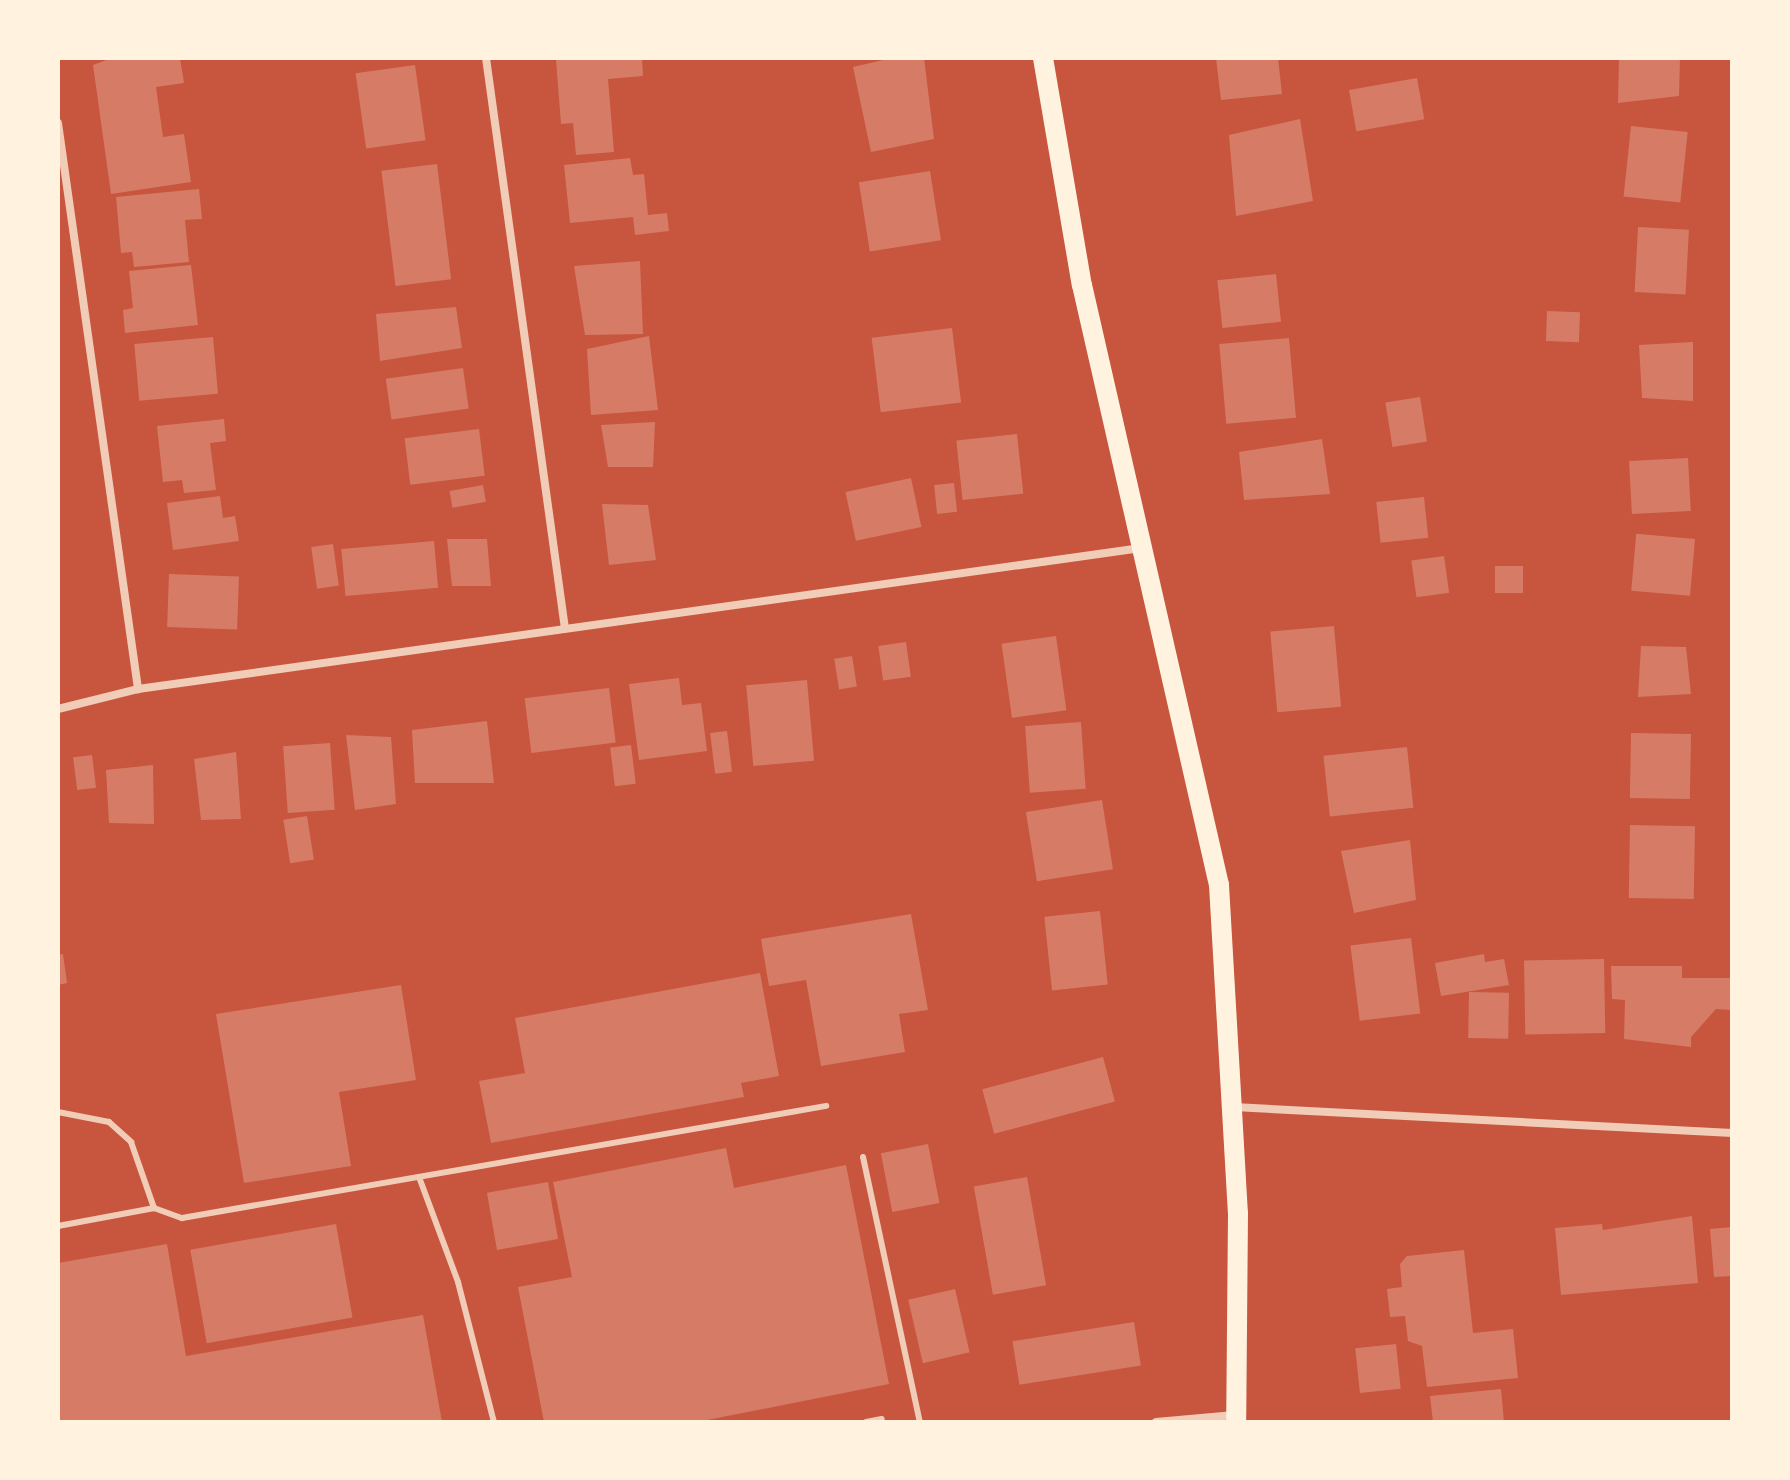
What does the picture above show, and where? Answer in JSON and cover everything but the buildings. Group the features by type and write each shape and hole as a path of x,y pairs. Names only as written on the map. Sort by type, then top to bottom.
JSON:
{"main road":[{"path":"1043,58 1082,285 1219,885 1233,1107 1236,1418"}],"street":[{"path":"486,58 565,629"},
{"path":"58,123 138,689"},
{"path":"58,709 138,689 1142,547"},
{"path":"1233,1107 1732,1133"},
{"path":"1156,1422 1236,1418"}],"lane":[{"path":"58,1226 154,1208 182,1218 826,1106"},
{"path":"58,1112 109,1122 131,1142 154,1208"},
{"path":"863,1157 920,1422"},
{"path":"419,1177 458,1282 494,1422"},
{"path":"866,1422 882,1419"}]}
